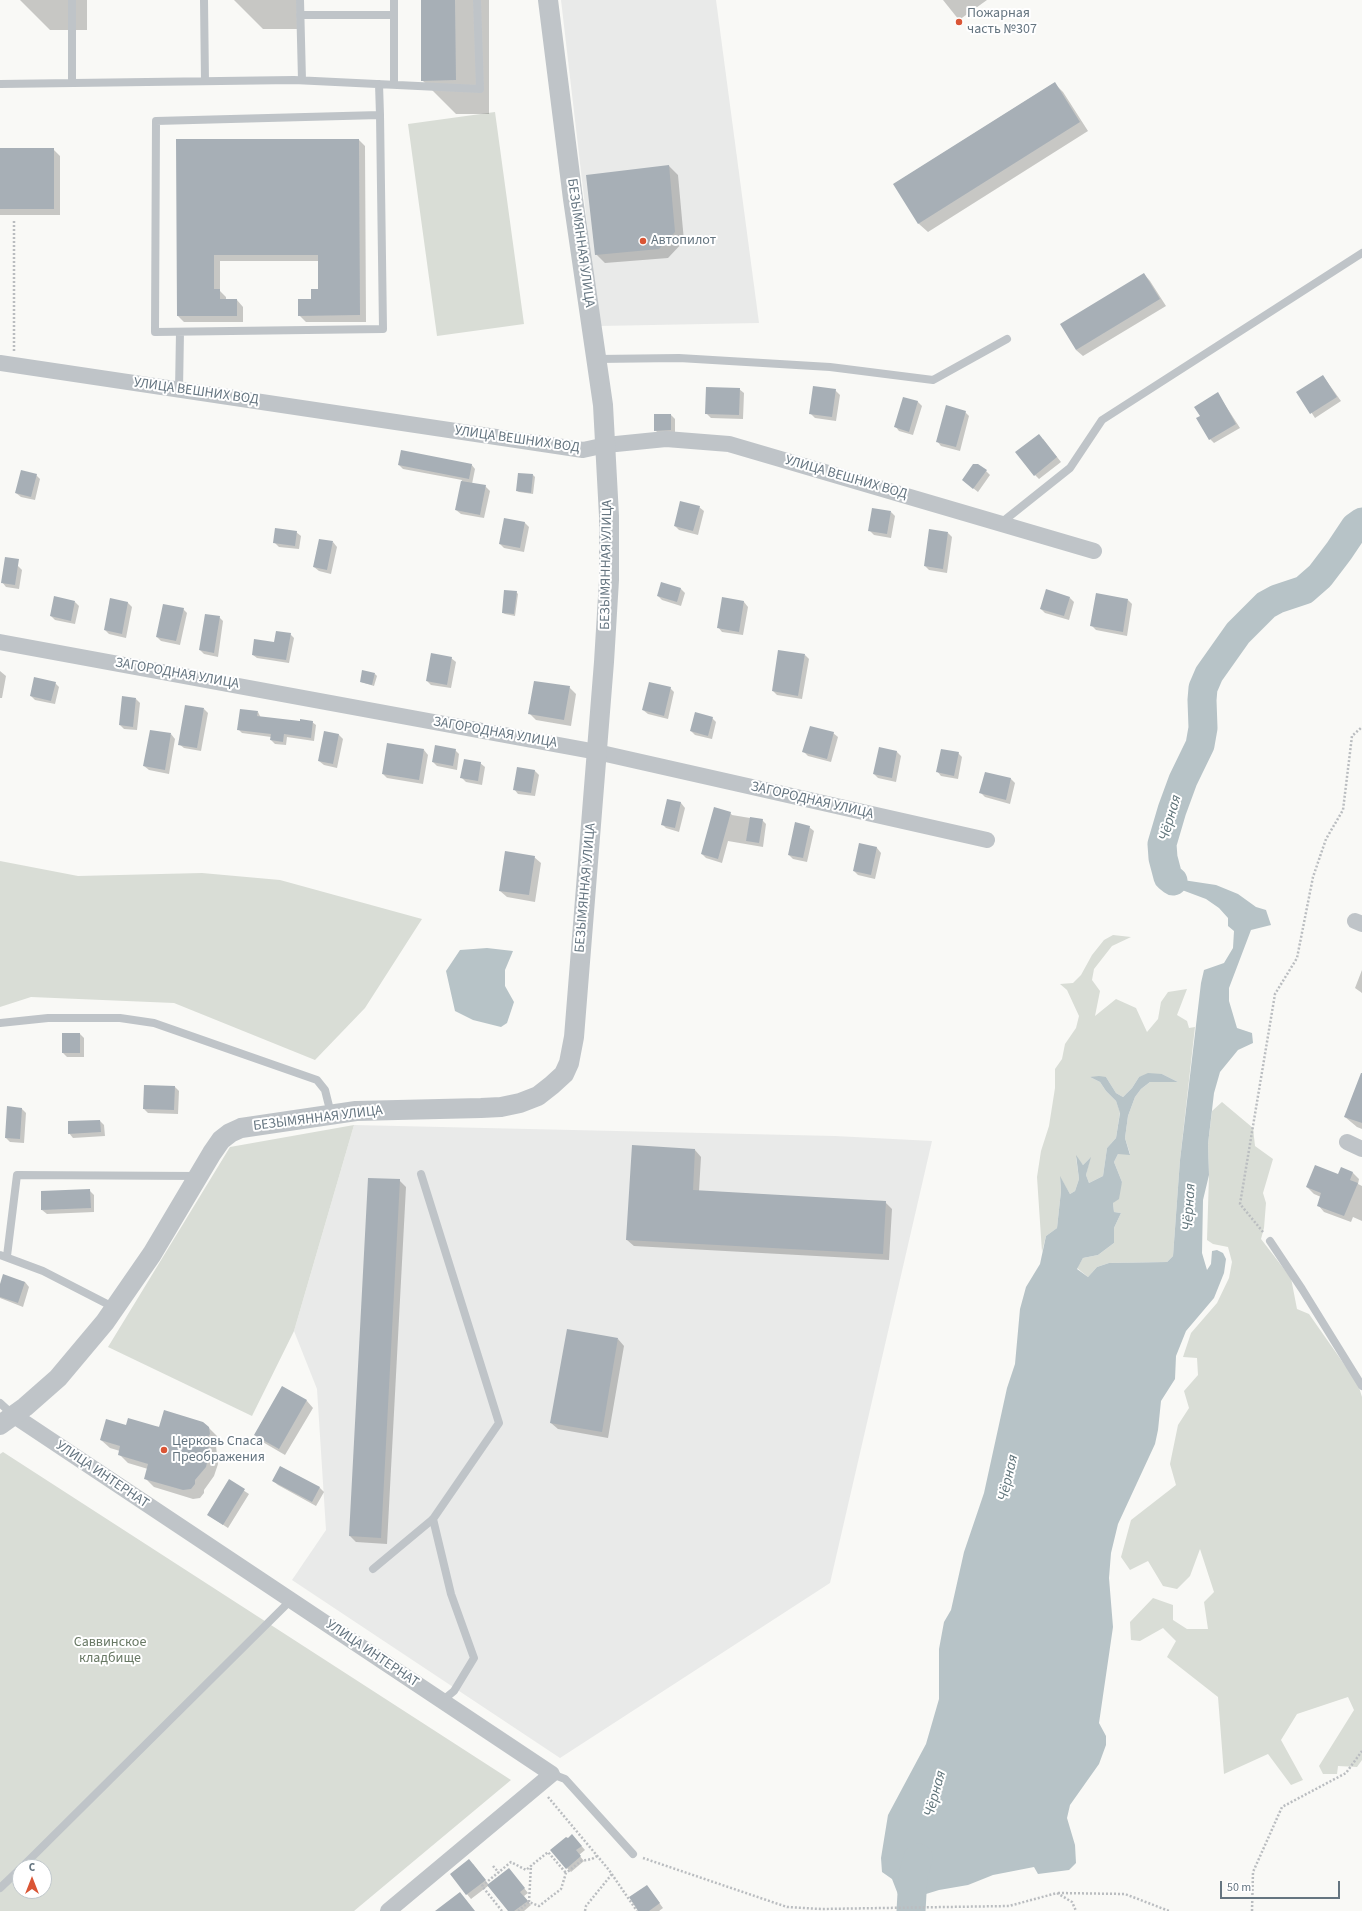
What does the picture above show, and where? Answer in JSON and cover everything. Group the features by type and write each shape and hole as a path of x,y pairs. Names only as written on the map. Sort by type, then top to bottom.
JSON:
{"street":[{"name":"БЕЗЫМЯННАЯ УЛИЦА","path":"4,1414 25,1407 58,1378 115,1308 152,1254 221,1140 230,1133 241,1128 364,1111 501,1107 520,1103 538,1096 564,1074 573,1051 609,580 609,516 606,445 597,359 573,199 548,0"},
{"name":"УЛИЦА ВЕШНИХ ВОД","path":"0,363 583,450 606,445 666,439 729,444 1094,551"},
{"name":"ЗАГОРОДНАЯ УЛИЦА","path":"0,642 597,752 987,840"},
{"path":"1347,1142 1362,1149"},
{"name":"УЛИЦА ИНТЕРНАТ","path":"4,1414 291,1600 552,1774"},
{"path":"388,1911 552,1774"}],"lane":[{"path":"72,0 72,83"},
{"path":"204,0 205,81"},
{"path":"300,0 302,80"},
{"path":"394,0 394,84"},
{"path":"0,84 302,80 480,89 477,0"},
{"path":"300,15 394,15"},
{"path":"379,84 380,115 383,329 155,332 156,121 380,115"},
{"path":"1000,524 1070,468 1102,420 1362,253"},
{"path":"179,390 180,332"},
{"path":"597,359 679,358 830,367 933,380 1006,339"},
{"path":"0,1023 62,1018 120,1018 154,1023 317,1080 325,1090 331,1115"},
{"path":"373,1570 432,1519 499,1423 421,1174"},
{"path":"115,1308 43,1271 4,1255 17,1175 198,1176"},
{"path":"1270,1241 1302,1289 1362,1386"},
{"path":"432,1519 452,1594 474,1658 454,1691 442,1701"},
{"path":"30,1859 291,1600"},
{"path":"552,1774 565,1779 633,1854"},
{"path":"0,1888 12,1877"}],"path":[{"path":"14,221 14,354"},
{"path":"1270,1241 1240,1204 1275,994 1296,958 1313,876 1326,840 1343,810 1352,736 1362,726"},
{"path":"1252,1911 1253,1872 1282,1807 1346,1773 1362,1751"},
{"path":"538,1786 612,1874 637,1911"},
{"path":"502,1911 482,1886 511,1862 526,1870 548,1852 566,1873"},
{"path":"633,1854 720,1886 787,1907 821,1909 884,1906 1009,1906 1057,1893 1125,1894 1169,1911"},
{"path":"529,1902 539,1906 560,1889 566,1873 581,1861 592,1859 597,1856"},
{"path":"518,1911 529,1902 531,1865"},
{"path":"493,1866 499,1873"},
{"path":"585,1911 586,1906 612,1874"},
{"path":"1057,1893 1072,1902 1076,1911"}],"shaded area":[{"path":"561,0 716,0 759,323 599,326"},
{"path":"354,1125 835,1136 932,1141 830,1583 560,1758 292,1580 326,1530 317,1389 294,1331"}],"green space":[{"path":"495,112 524,324 437,336 408,124"},
{"path":"0,861 78,876 202,873 280,880 422,919 365,1008 315,1060 174,1003 31,997 0,1007"},
{"path":"1113,935 1131,937 1112,946 1094,969 1092,980 1100,991 1095,1016 1116,999 1136,1008 1147,1032 1158,1019 1161,1002 1168,992 1187,989 1177,1015 1187,1021 1189,1028 1195,1027 1180,1160 1173,1256 1167,1262 1109,1263 1097,1267 1088,1277 1077,1268 1083,1258 1098,1255 1114,1243 1114,1228 1121,1213 1114,1212 1113,1203 1122,1182 1114,1162 1118,1154 1130,1154 1125,1138 1128,1116 1135,1097 1141,1089 1150,1082 1178,1082 1162,1074 1139,1077 1132,1088 1123,1097 1116,1093 1106,1077 1090,1077 1100,1082 1106,1091 1116,1101 1120,1112 1116,1138 1107,1148 1103,1176 1089,1183 1086,1175 1090,1158 1083,1165 1076,1157 1079,1179 1075,1191 1070,1194 1060,1177 1061,1191 1057,1228 1046,1236 1042,1252 1037,1177 1041,1151 1049,1126 1055,1088 1055,1069 1062,1059 1065,1044 1076,1028 1079,1016 1067,990 1060,984 1073,983 1081,975 1092,955 1104,940"},
{"path":"1222,1102 1253,1128 1255,1146 1273,1159 1263,1193 1266,1203 1264,1228 1261,1239 1291,1278 1297,1309 1309,1314 1358,1384 1362,1397 1362,1760 1357,1767 1338,1766 1337,1774 1323,1774 1319,1766 1354,1710 1348,1697 1297,1714 1281,1740 1303,1780 1291,1785 1268,1754 1224,1774 1218,1697 1167,1657 1176,1641 1163,1628 1140,1641 1131,1640 1130,1622 1153,1598 1173,1605 1173,1620 1187,1629 1208,1629 1204,1602 1214,1592 1200,1549 1190,1576 1177,1589 1163,1586 1148,1561 1130,1570 1121,1557 1131,1520 1176,1485 1170,1464 1178,1425 1189,1408 1184,1391 1198,1375 1197,1358 1183,1357 1191,1333 1217,1303 1229,1278 1232,1262 1228,1247 1213,1244 1207,1240 1209,1175 1208,1144 1212,1111"},
{"path":"354,1125 294,1331 252,1416 108,1347 230,1147"},
{"name":"Саввинское кладбище","path":"3,1452 511,1780 354,1911 0,1911 0,1454"}],"water":[{"path":"1162,844 1175,874 1183,880 1216,885 1238,894 1256,907 1266,910 1271,925 1251,930 1229,988 1229,1001 1237,1028 1252,1033 1253,1043 1238,1050 1220,1072 1214,1093 1208,1144 1209,1175 1203,1200 1202,1253 1207,1270 1211,1264 1212,1251 1217,1250 1223,1253 1226,1259 1224,1273 1214,1298 1186,1331 1176,1356 1175,1379 1161,1401 1155,1444 1118,1524 1111,1553 1109,1578 1113,1627 1099,1723 1106,1736 1106,1745 1099,1764 1070,1805 1067,1818 1075,1845 1076,1863 1069,1870 1038,1874 1034,1867 993,1875 968,1885 926,1894 922,1898 899,1897 892,1879 882,1872 881,1858 888,1815 926,1744 939,1699 939,1649 944,1622 951,1610 964,1552 984,1493 1007,1388 1015,1364 1020,1309 1026,1287 1040,1264 1046,1236 1057,1228 1061,1191 1060,1176 1070,1194 1075,1191 1079,1179 1076,1155 1083,1165 1091,1157 1086,1175 1089,1183 1103,1176 1107,1148 1116,1138 1120,1113 1116,1101 1106,1091 1100,1082 1090,1077 1106,1077 1116,1093 1123,1097 1132,1088 1139,1077 1148,1073 1162,1074 1178,1082 1150,1082 1141,1089 1135,1097 1128,1116 1125,1138 1130,1155 1118,1154 1114,1162 1122,1182 1119,1199 1113,1203 1114,1212 1121,1213 1114,1228 1114,1243 1098,1255 1083,1258 1077,1269 1088,1277 1097,1267 1109,1263 1167,1262 1173,1256 1180,1160 1201,983 1204,970 1224,963 1233,948 1234,931 1228,926 1228,918 1219,908 1206,899 1174,887 1168,888 1163,882 1158,866"},
{"path":"487,948 513,951 505,970 505,986 514,1002 507,1023 501,1027 473,1020 455,1011 446,971 460,950"}],"building":[{"path":"421,0 455,0 456,80 421,81"},
{"path":"1055,82 1080,122 918,224 893,184"},
{"path":"176,139 359,139 360,315 298,316 298,299 311,299 311,289 318,289 318,255 214,255 214,289 220,289 220,299 237,299 237,316 177,316"},
{"path":"0,148 54,148 54,209 0,209"},
{"path":"669,165 675,232 659,249 595,255 586,175"},
{"path":"1144,273 1160,299 1076,350 1060,324"},
{"path":"1323,375 1337,397 1310,414 1296,392"},
{"path":"813,386 836,389 832,417 809,414"},
{"path":"706,387 740,388 739,415 705,414"},
{"path":"1218,392 1236,424 1209,440 1196,418 1200,416 1194,407"},
{"path":"903,397 918,401 909,432 894,427"},
{"path":"946,405 966,411 956,447 936,442"},
{"path":"654,414 671,414 671,430 654,431"},
{"path":"1039,434 1057,457 1034,476 1015,452"},
{"path":"401,450 472,464 469,479 398,465"},
{"path":"973,464 978,464 987,470 973,489 962,480"},
{"path":"21,470 37,474 31,497 15,493"},
{"path":"518,473 533,474 531,493 516,491"},
{"path":"461,481 486,485 480,515 455,510"},
{"path":"680,501 700,506 693,531 674,526"},
{"path":"872,508 891,511 887,534 868,531"},
{"path":"504,518 525,522 520,548 499,544"},
{"path":"275,528 297,531 295,546 273,543"},
{"path":"929,529 948,532 943,569 924,566"},
{"path":"319,539 333,541 327,570 313,567"},
{"path":"5,557 19,559 15,585 1,583"},
{"path":"661,582 681,588 677,602 657,596"},
{"path":"1046,589 1070,597 1064,616 1040,609"},
{"path":"504,590 517,591 514,614 502,613"},
{"path":"1096,593 1128,599 1123,632 1090,626"},
{"path":"54,596 75,601 71,621 50,616"},
{"path":"722,597 744,601 739,632 717,628"},
{"path":"110,598 128,602 122,634 104,630"},
{"path":"163,604 184,608 176,641 156,637"},
{"path":"205,614 220,616 214,653 199,650"},
{"path":"276,631 291,633 286,660 252,655 254,639 274,642"},
{"path":"778,650 805,654 798,696 772,691"},
{"path":"431,653 452,657 447,685 426,681"},
{"path":"362,670 375,673 372,685 360,682"},
{"path":"34,677 56,682 51,701 30,696"},
{"path":"534,681 570,686 564,720 528,714"},
{"path":"649,682 671,687 664,716 642,710"},
{"path":"122,696 136,698 133,727 119,725"},
{"path":"185,705 204,708 197,748 178,745"},
{"path":"240,709 258,711 257,716 313,721 311,738 284,734 283,742 270,740 271,734 237,730"},
{"path":"695,712 713,717 708,736 690,731"},
{"path":"810,726 834,732 827,759 802,752"},
{"path":"150,730 171,733 165,770 143,766"},
{"path":"324,731 339,734 333,764 318,761"},
{"path":"387,743 424,749 419,780 382,774"},
{"path":"435,745 456,749 453,766 432,762"},
{"path":"879,747 897,751 892,778 873,774"},
{"path":"941,749 959,752 954,776 936,772"},
{"path":"464,759 481,762 478,781 460,778"},
{"path":"517,767 535,770 531,793 513,790"},
{"path":"985,772 1011,778 1006,800 979,793"},
{"path":"667,799 681,802 675,828 661,825"},
{"path":"714,807 731,812 718,859 701,854"},
{"path":"750,817 763,819 759,843 746,841"},
{"path":"795,822 810,826 803,858 788,855"},
{"path":"859,843 877,847 871,875 853,871"},
{"path":"505,851 535,856 529,895 499,891"},
{"path":"62,1033 80,1033 80,1053 62,1053"},
{"path":"1362,1073 1362,1123 1344,1117"},
{"path":"144,1085 175,1086 174,1110 143,1109"},
{"path":"7,1106 22,1108 20,1139 5,1138"},
{"path":"100,1120 101,1132 68,1134 68,1121"},
{"path":"632,1145 695,1149 693,1190 886,1201 883,1254 626,1240"},
{"path":"1315,1165 1338,1174 1341,1167 1353,1172 1350,1180 1358,1183 1344,1216 1317,1206 1321,1193 1306,1187"},
{"path":"368,1178 400,1179 381,1538 349,1536"},
{"path":"90,1189 91,1208 41,1210 41,1191"},
{"path":"3,1274 25,1282 18,1303 0,1297 0,1284"},
{"path":"567,1329 618,1338 602,1432 550,1423"},
{"path":"282,1386 307,1400 279,1449 254,1435"},
{"name":"Церковь Спаса Преображения","path":"164,1410 203,1422 209,1427 209,1454 206,1467 195,1480 195,1484 191,1489 183,1490 144,1479 148,1464 118,1455 120,1446 100,1440 106,1419 126,1425 128,1418 159,1427"},
{"path":"280,1466 320,1487 312,1502 272,1481"},
{"path":"229,1479 245,1489 223,1525 207,1515"},
{"path":"572,1834 582,1846 576,1850 581,1856 566,1869 550,1850"},
{"path":"469,1859 486,1880 466,1895 450,1874"},
{"path":"509,1868 525,1888 520,1892 528,1901 514,1911 508,1911 487,1885"},
{"path":"647,1885 660,1903 649,1911 638,1911 629,1897"},
{"path":"460,1892 475,1911 435,1911"}],"waterway":[{"name":"Чёрная","path":"1173,881 1168,877 1163,858 1162,844 1183,780 1200,745 1203,728 1203,688 1209,674 1238,633 1266,605 1277,599 1304,590 1320,576 1355,527 1362,522"},
{"name":"Чёрная","path":"911,1911 913,1876 918,1858"}],"place":[{"name":"Пожарная часть №307","path":"959,22"},
{"name":"Автопилот","path":"643,241"},
{"name":"Церковь Спаса Преображения","path":"164,1450"}]}
